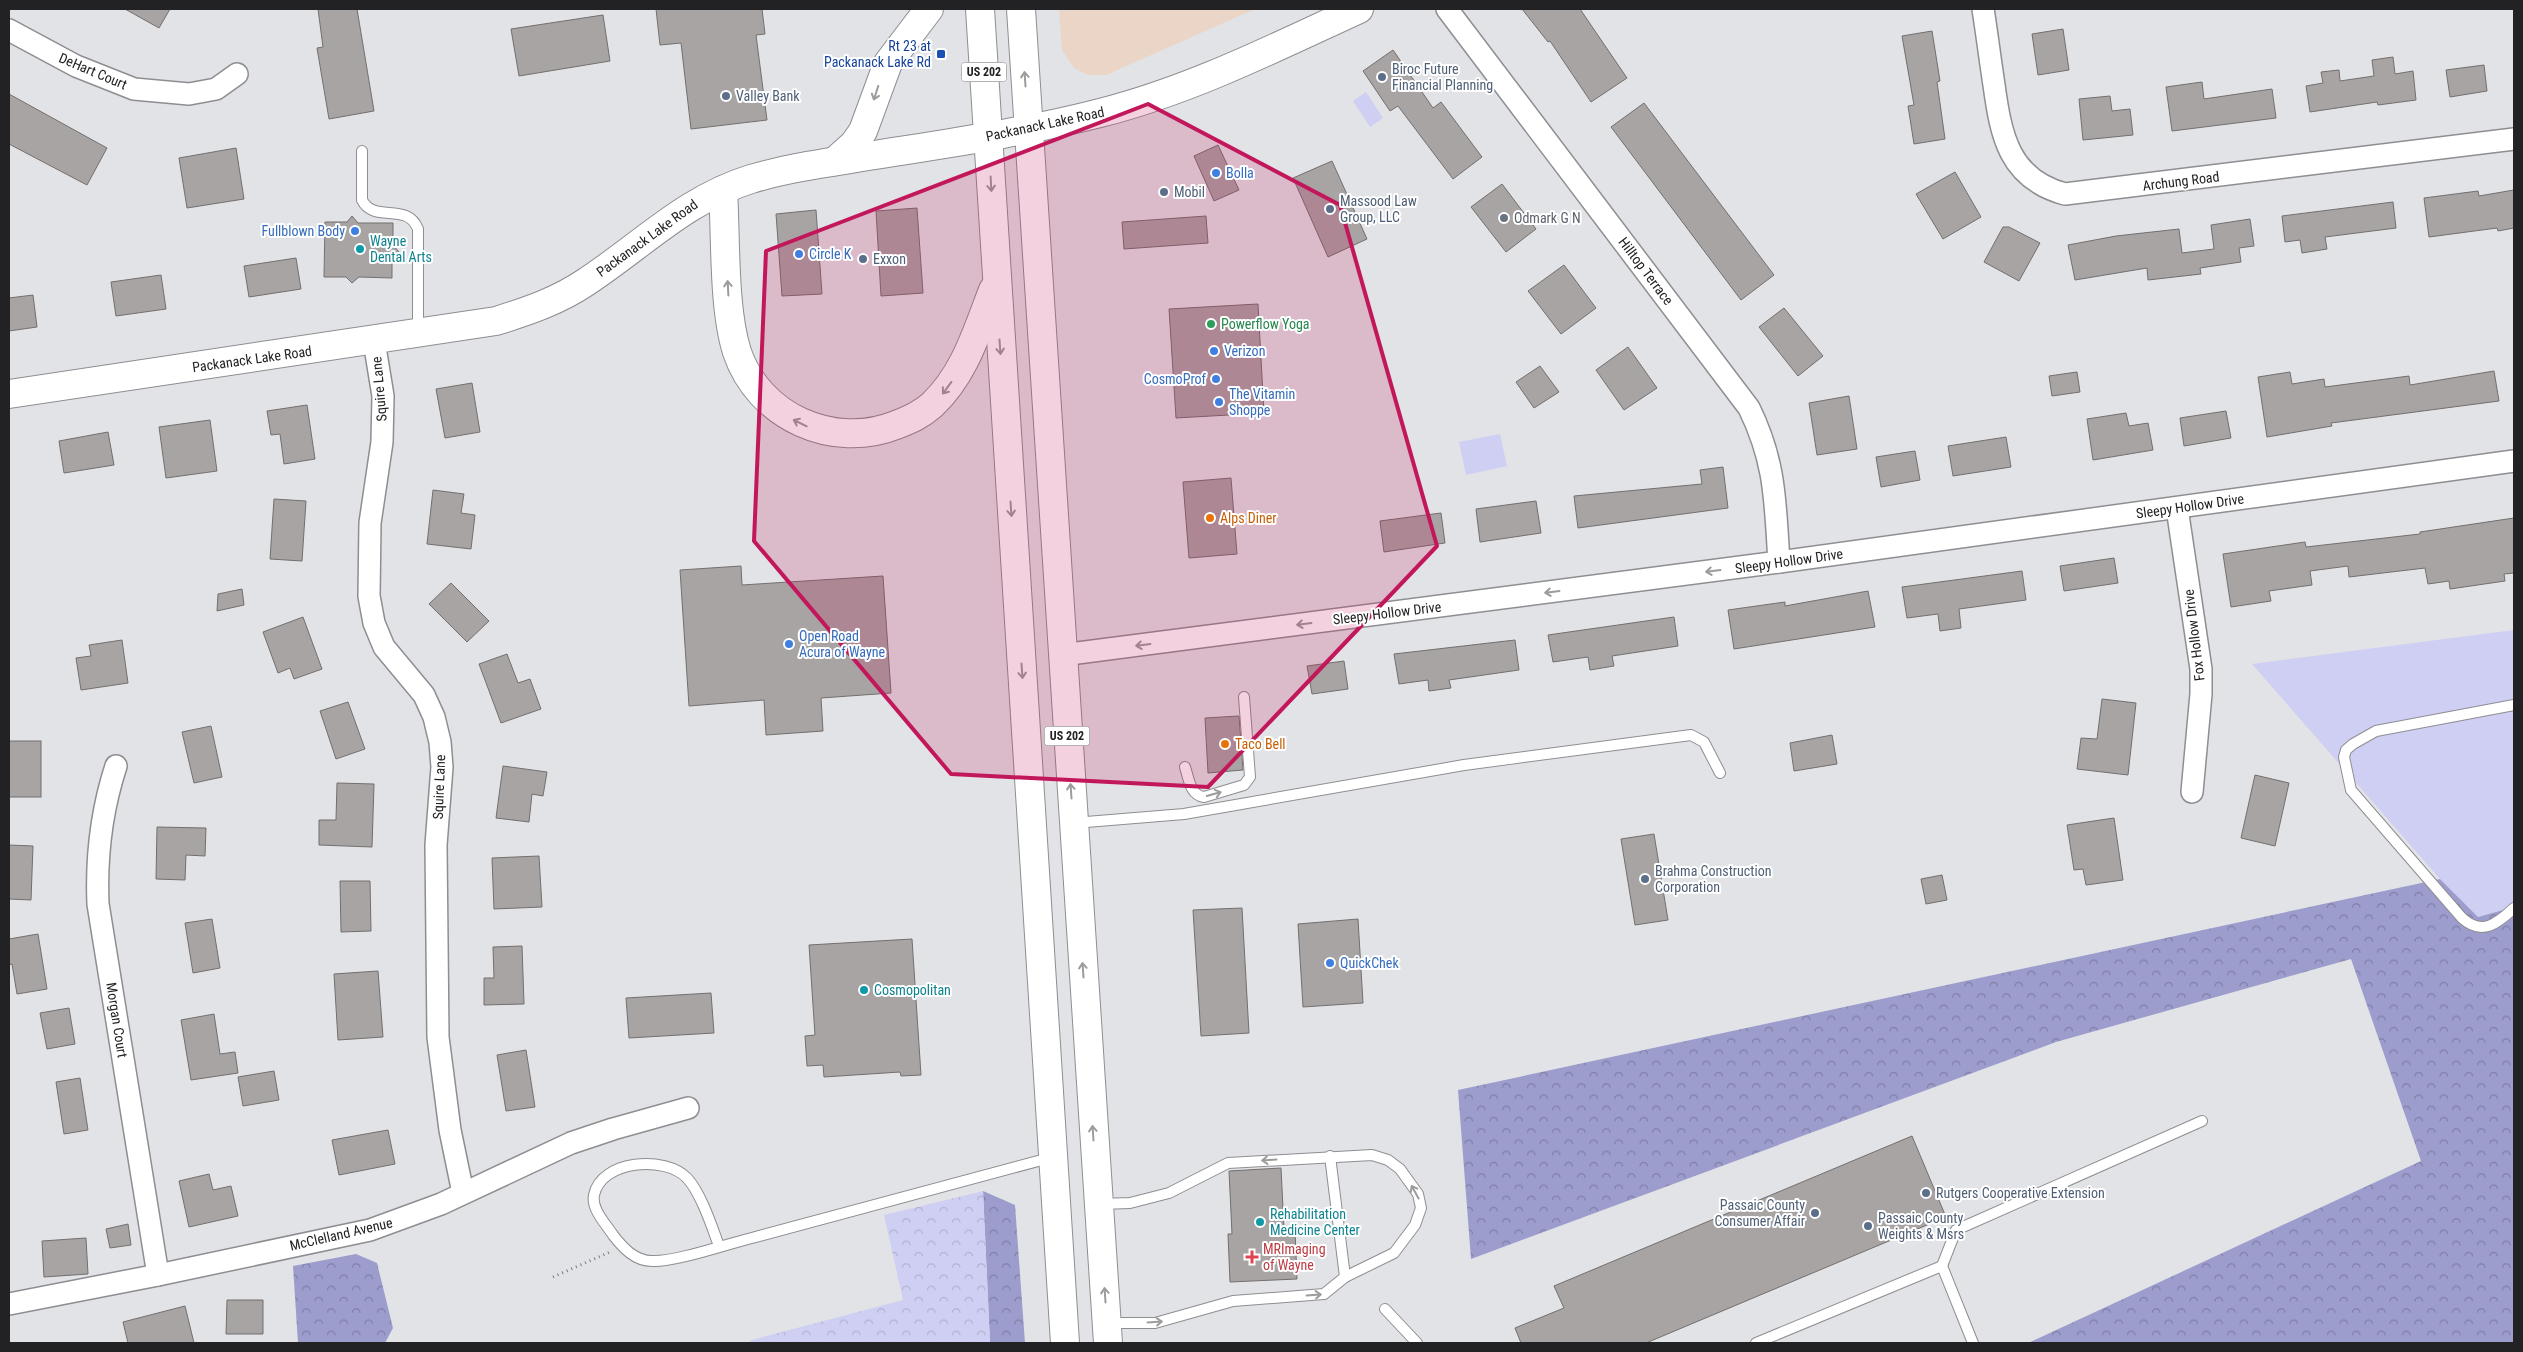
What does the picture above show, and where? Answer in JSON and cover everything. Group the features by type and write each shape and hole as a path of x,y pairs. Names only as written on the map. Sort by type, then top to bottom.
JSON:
{"main road":[{"path":"835,161 854,144 863,131 888,62 930,9"},
{"name":"US 202","path":"980,9 1065,1343"},
{"name":"US 202","path":"1021,9 1107,1333"},
{"name":"Packanack Lake Road","path":"9,394 374,341 496,321 555,301 586,282 674,216 701,199 723,190 768,175 835,161 988,136 1099,113 1171,92 1209,77 1359,9"},
{"path":"723,190 730,313 737,352 752,383 764,397 795,420 807,426 844,434 864,434 882,431 915,418 930,407 941,396 965,363 996,281"}],"street":[{"name":"Hilltop Terrace","path":"1447,9 1749,408 1761,433 1770,461 1775,490 1778,562"},
{"name":"Archung Road","path":"1983,9 2000,123 2006,145 2017,164 2031,179 2047,189 2065,194 2514,139"},
{"name":"DeHart Court","path":"9,30 76,66 134,89 189,94 216,89 237,74"},
{"name":"Squire Lane","path":"374,341 383,396 382,433 370,523 369,596 374,623 384,647 424,695 434,717 440,742 442,767 436,845 438,1037 450,1130 463,1193"},
{"name":"Sleepy Hollow Drive","path":"1062,655 1778,562 2514,461"},
{"name":"Fox Hollow Drive","path":"2177,508 2201,669 2201,694 2192,792"},
{"name":"Morgan Court","path":"116,766 106,796 99,831 96,868 98,904 158,1275"},
{"name":"McClelland Avenue","path":"9,1304 158,1275 370,1230 401,1220 571,1144 613,1129 688,1108"}],"lane":[{"path":"362,151 362,200 364,205 377,213 399,212 415,222 418,229 418,334"},
{"path":"1185,767 1193,792 1197,796 1204,797 1244,785 1248,782 1250,777 1244,697"},
{"path":"2514,705 2376,731 2353,744 2346,750 2344,757 2351,790 2462,918 2472,927 2480,928 2495,922 2514,908"},
{"path":"1073,823 1184,814 1464,765 1691,736 1704,742 1720,772"},
{"path":"1973,1343 1942,1266 1956,1230 2202,1121"},
{"path":"1098,1204 1130,1203 1168,1193 1228,1163 1372,1155 1388,1160 1400,1168 1418,1194 1422,1208 1415,1225 1394,1253 1345,1277 1324,1294 1232,1301 1155,1323 1107,1333"},
{"path":"719,1246 708,1215 686,1178 669,1166 648,1163 618,1168 600,1180 593,1196 598,1214 622,1247 639,1259 651,1262 662,1261 719,1246 1054,1156"},
{"path":"1330,1156 1345,1277"},
{"path":"1756,1343 1942,1266"},
{"path":"1384,1309 1418,1343"}],"path":[{"path":"553,1277 622,1247"}],"highlighted area":[{"path":"1148,104 1340,205 1437,546 1208,787 951,774 754,541 766,251"}],"shaded area":[{"path":"1059,9 1255,9 1106,75 1088,75 1074,68 1062,50"}],"green space":[{"path":"1366,92 1383,118 1370,127 1353,101"},
{"path":"1500,434 1507,466 1466,475 1459,442"},
{"path":"2514,630 2514,907 2478,917 2440,879 2252,664"},
{"path":"2440,879 2478,917 2514,907 2514,1343 2028,1343 2421,1161 2351,959 2056,1042 1471,1259 1458,1090"},
{"path":"983,1191 1015,1205 1025,1343 990,1343"},
{"path":"983,1191 990,1343 748,1343 752,1340 903,1300 884,1215"},
{"path":"356,1254 377,1263 393,1328 385,1343 298,1343 293,1266"}],"building":[{"path":"125,9 170,9 159,28"},
{"path":"318,9 357,9 374,111 329,119 317,48 323,47"},
{"path":"656,9 762,9 765,34 756,35 767,120 691,129 681,43 660,45"},
{"path":"1522,9 1580,9 1627,78 1591,102 1550,41 1548,42"},
{"path":"603,15 610,61 519,76 511,29"},
{"path":"2063,29 2069,70 2038,75 2032,34"},
{"path":"1932,31 1940,81 1937,82 1945,139 1914,144 1908,106 1914,105 1902,36"},
{"path":"1393,50 1433,108 1441,102 1482,157 1453,179 1398,106 1390,111 1363,71"},
{"path":"2393,57 2395,74 2413,71 2416,100 2378,105 2377,102 2310,112 2306,86 2323,83 2321,72 2339,70 2340,81 2374,76 2372,60"},
{"path":"2484,65 2487,91 2450,97 2446,70"},
{"path":"2202,82 2204,99 2272,89 2276,118 2172,131 2166,87"},
{"path":"9,94 107,148 87,185 9,144"},
{"path":"2110,96 2112,111 2130,109 2133,135 2083,140 2079,99"},
{"path":"1644,103 1774,275 1741,300 1611,127"},
{"name":"Bolla","path":"1218,145 1239,190 1214,201 1194,156"},
{"path":"236,148 244,199 187,208 179,158"},
{"name":"Massood Law Group, LLC","path":"1332,161 1367,239 1328,257 1293,178"},
{"path":"1955,172 1981,217 1943,239 1916,194"},
{"name":"Odmark G N","path":"1502,184 1536,229 1506,252 1471,207"},
{"path":"2514,190 2514,228 2498,231 2497,228 2429,237 2424,198 2478,191 2479,196"},
{"path":"2393,202 2396,228 2325,237 2327,249 2302,253 2300,240 2285,242 2282,216"},
{"path":"917,208 923,293 881,296 876,211"},
{"name":"Circle K","path":"816,210 822,294 782,296 776,214"},
{"name":"Wayne Dental Arts","path":"352,216 358,223 393,223 393,245 399,252 392,257 392,278 359,277 352,283 346,277 324,277 325,222 347,222"},
{"path":"1206,216 1208,243 1124,249 1122,222"},
{"path":"2250,219 2254,246 2239,248 2241,262 2200,268 2201,274 2148,280 2147,268 2075,280 2068,245 2116,236 2179,229 2182,253 2214,249 2211,225"},
{"path":"2003,227 2009,227 2040,243 2019,281 1984,262"},
{"path":"296,258 301,289 249,297 244,266"},
{"path":"1564,265 1596,308 1561,334 1528,291"},
{"path":"161,275 166,309 116,316 111,282"},
{"path":"33,295 37,327 9,331 9,298"},
{"path":"1258,304 1264,413 1176,418 1169,309"},
{"path":"1784,308 1823,356 1798,376 1759,327"},
{"path":"1628,347 1657,388 1624,410 1596,370"},
{"path":"1540,366 1559,392 1534,408 1516,382"},
{"path":"2494,371 2499,401 2331,423 2332,426 2267,437 2258,377 2290,372 2292,384 2324,379 2325,387 2409,376 2410,385"},
{"path":"2077,372 2080,392 2052,396 2049,376"},
{"path":"472,383 480,432 445,438 436,389"},
{"path":"1849,396 1857,449 1817,455 1809,403"},
{"path":"307,405 315,459 284,464 280,434 271,435 267,411"},
{"path":"2226,411 2231,438 2184,446 2180,418"},
{"path":"2126,413 2129,426 2148,423 2153,450 2093,460 2087,419"},
{"path":"210,420 217,471 166,478 159,427"},
{"path":"108,432 114,465 64,473 59,441"},
{"path":"2006,437 2011,467 1953,476 1948,446"},
{"path":"1915,451 1920,480 1881,487 1876,457"},
{"path":"1723,467 1728,508 1578,528 1574,496 1702,484 1700,470"},
{"name":"Alps Diner","path":"1231,478 1237,554 1189,558 1183,482"},
{"path":"433,490 464,494 461,513 475,515 471,549 427,544"},
{"path":"274,499 306,501 302,561 270,559"},
{"path":"1536,501 1541,533 1480,542 1476,509"},
{"path":"1441,513 1445,543 1384,552 1380,521"},
{"path":"2514,518 2514,573 2504,574 2505,581 2450,589 2449,581 2428,584 2425,568 2349,577 2348,566 2310,571 2312,585 2269,591 2271,601 2231,607 2223,554 2305,542 2306,547 2420,534 2420,532"},
{"path":"2114,558 2118,583 2064,591 2060,566"},
{"name":"Open Road Acura of Wayne","path":"741,566 742,585 883,576 891,693 821,698 823,731 766,735 764,700 689,706 680,570"},
{"path":"2022,571 2026,600 1959,609 1961,628 1940,631 1938,614 1907,618 1902,587"},
{"path":"451,583 489,621 467,642 429,604"},
{"path":"242,589 244,605 217,611 218,594"},
{"path":"1868,591 1875,627 1734,649 1728,610 1785,602 1785,606"},
{"path":"303,617 322,669 294,679 290,668 278,673 263,632"},
{"path":"1674,617 1678,646 1612,656 1614,666 1590,670 1588,657 1553,662 1548,635"},
{"path":"122,640 128,683 81,690 76,658 91,656 89,645"},
{"path":"1515,640 1519,670 1449,680 1451,688 1429,691 1428,680 1399,684 1394,654"},
{"path":"507,654 518,683 530,679 541,709 501,723 479,664"},
{"path":"1344,661 1348,689 1312,694 1307,666"},
{"path":"2102,699 2136,703 2128,775 2077,769 2081,738 2097,739"},
{"path":"348,702 365,749 336,759 320,711"},
{"name":"Taco Bell","path":"1239,716 1243,770 1208,773 1205,718"},
{"path":"211,726 222,777 194,783 182,732"},
{"path":"1832,735 1837,764 1794,771 1790,743"},
{"path":"9,741 41,741 41,797 9,797"},
{"path":"503,766 547,772 543,796 532,794 529,822 496,818"},
{"path":"2255,775 2289,783 2275,846 2241,838"},
{"path":"337,783 374,784 372,847 319,845 319,820 336,820"},
{"path":"2114,818 2123,880 2086,885 2083,869 2074,870 2067,825"},
{"path":"157,827 206,828 205,856 186,855 185,880 156,879"},
{"name":"Brahma Construction Corporation","path":"1654,834 1668,920 1635,925 1621,839"},
{"path":"9,845 33,846 31,900 9,899"},
{"path":"539,856 542,907 494,909 492,858"},
{"path":"1942,875 1947,900 1926,904 1921,879"},
{"path":"340,881 370,881 371,931 341,932"},
{"path":"1242,908 1249,1033 1201,1036 1193,910"},
{"path":"212,919 220,968 193,973 185,923"},
{"name":"QuickChek","path":"1358,919 1363,1003 1303,1007 1298,924"},
{"path":"38,934 47,989 17,994 12,964 9,965 9,939"},
{"name":"Cosmopolitan","path":"912,939 921,1075 901,1076 900,1072 824,1077 823,1065 807,1066 805,1036 815,1035 809,945"},
{"path":"522,946 524,1004 484,1005 484,978 494,978 493,947"},
{"path":"378,971 383,1037 338,1040 334,974"},
{"path":"711,993 714,1033 629,1038 626,998"},
{"path":"69,1008 75,1044 47,1049 40,1013"},
{"path":"214,1014 220,1054 235,1052 238,1073 191,1080 181,1020"},
{"path":"526,1050 535,1107 506,1111 497,1055"},
{"path":"274,1071 279,1100 243,1106 238,1077"},
{"path":"80,1078 88,1130 64,1134 56,1082"},
{"path":"388,1130 395,1164 339,1175 332,1140"},
{"path":"1912,1136 1946,1217 1646,1343 1521,1343 1515,1328 1564,1308 1554,1286"},
{"name":"Rehabilitation Medicine Center","path":"1281,1168 1284,1229 1295,1229 1297,1279 1230,1282 1228,1234 1232,1234 1229,1171"},
{"path":"209,1174 213,1190 231,1186 238,1216 189,1227 179,1181"},
{"path":"128,1224 131,1245 110,1248 106,1229"},
{"path":"86,1238 88,1274 44,1277 42,1241"},
{"path":"227,1300 263,1300 263,1334 226,1334"},
{"path":"185,1306 194,1343 128,1343 123,1322"}],"place":[{"name":"Rt 23 at Packanack Lake Rd","path":"941,54"},
{"name":"Biroc Future Financial Planning","path":"1382,77"},
{"name":"Valley Bank","path":"726,96"},
{"name":"Bolla","path":"1216,173"},
{"name":"Mobil","path":"1164,192"},
{"name":"Massood Law Group, LLC","path":"1330,209"},
{"name":"Odmark G N","path":"1504,218"},
{"name":"Fullblown Body","path":"355,231"},
{"name":"Wayne Dental Arts","path":"360,249"},
{"name":"Circle K","path":"799,254"},
{"name":"Exxon","path":"863,259"},
{"name":"Powerflow Yoga","path":"1211,324"},
{"name":"Verizon","path":"1214,351"},
{"name":"CosmoProf","path":"1216,379"},
{"name":"The Vitamin Shoppe","path":"1219,402"},
{"name":"Alps Diner","path":"1210,518"},
{"name":"Open Road Acura of Wayne","path":"789,644"},
{"name":"Taco Bell","path":"1225,744"},
{"name":"Brahma Construction Corporation","path":"1645,879"},
{"name":"QuickChek","path":"1330,963"},
{"name":"Cosmopolitan","path":"864,990"},
{"name":"Rutgers Cooperative Extension","path":"1926,1193"},
{"name":"Passaic County Consumer Affair","path":"1815,1213"},
{"name":"Rehabilitation Medicine Center","path":"1260,1222"},
{"name":"Passaic County Weights & Msrs","path":"1868,1226"},
{"name":"MRImaging of Wayne","path":"1252,1257"}]}
